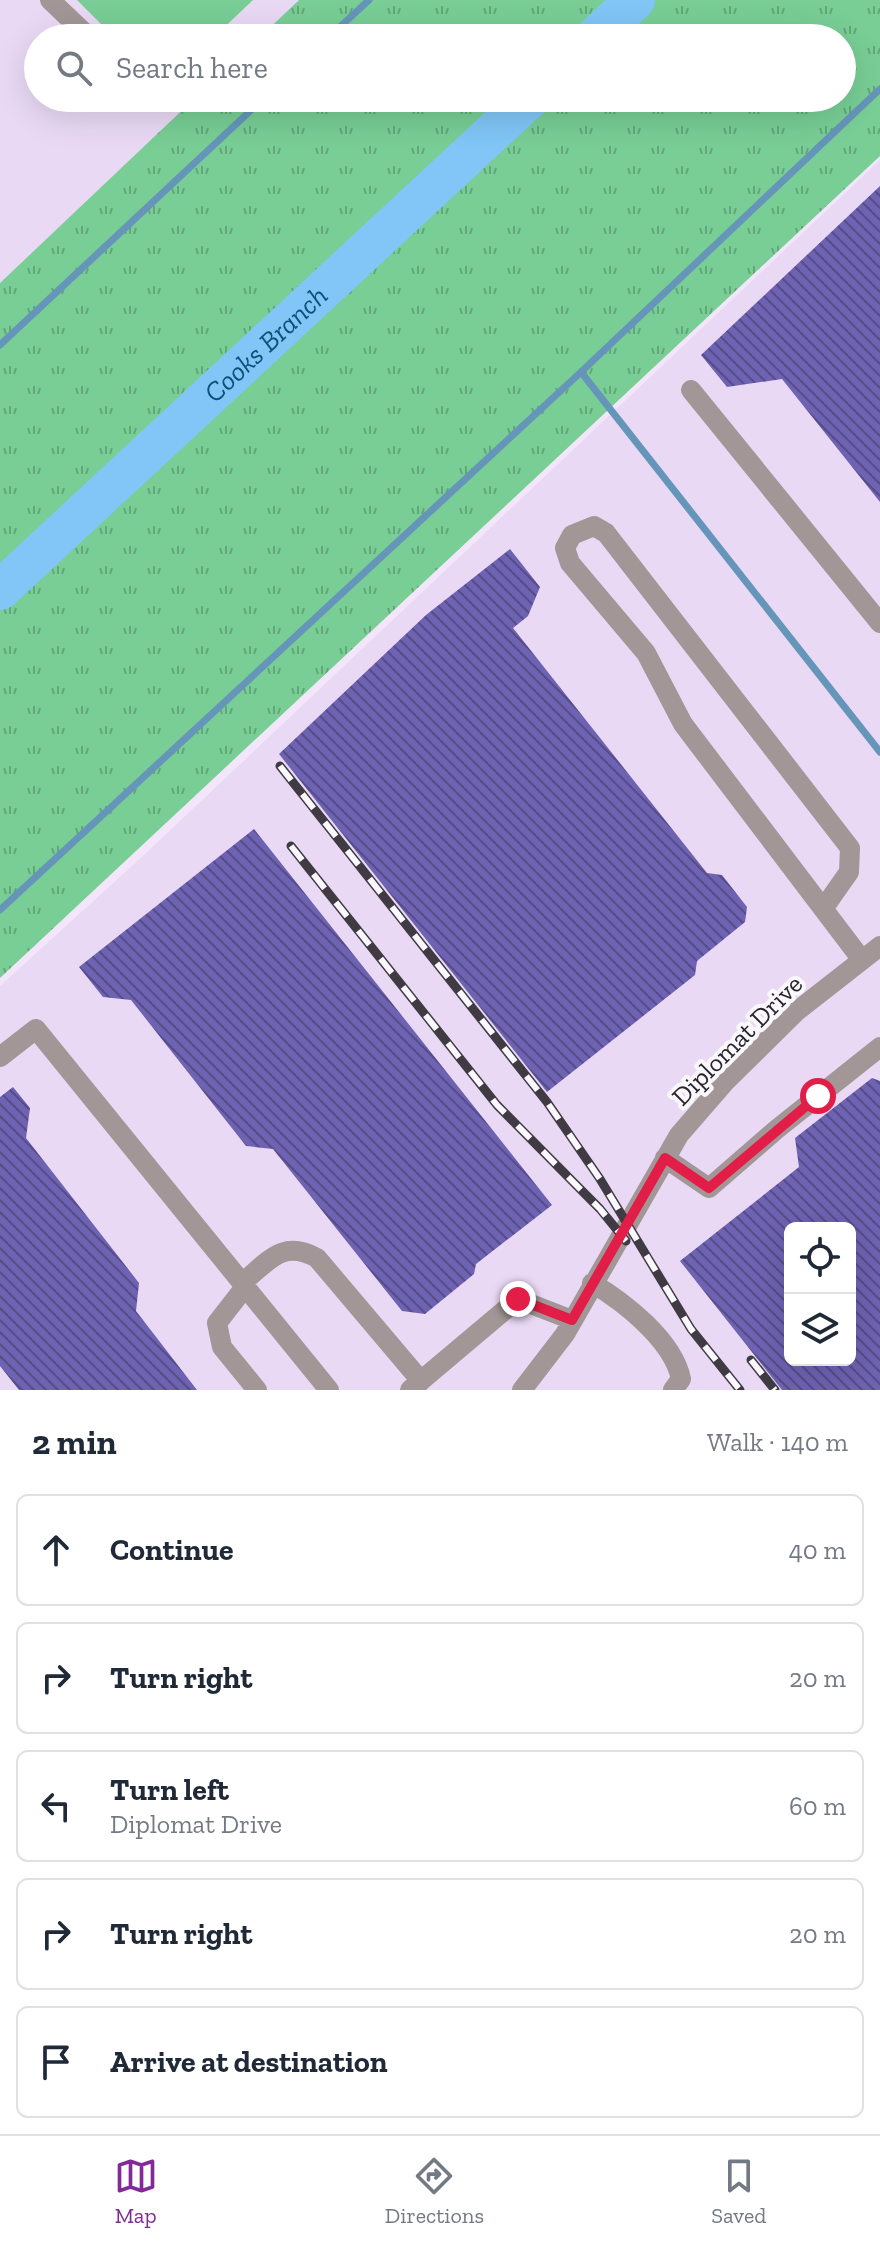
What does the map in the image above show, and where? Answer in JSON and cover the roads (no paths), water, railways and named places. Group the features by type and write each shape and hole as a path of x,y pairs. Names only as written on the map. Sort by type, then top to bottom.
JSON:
{"street":[{"path":"50,0 75,24"},
{"path":"691,390 880,623"},
{"path":"823,909 849,872 850,848 606,533 594,526 572,535 565,548 570,563 646,653 683,724 823,909 862,960"},
{"name":"Diplomat Drive","path":"522,1390 572,1320 679,1135 725,1082 797,1011 880,946"},
{"path":"0,1057 36,1029 329,1390"},
{"path":"665,1158 709,1188 880,1047"},
{"path":"257,1390 222,1347 217,1323 244,1285 284,1249 302,1249 317,1258 415,1385 518,1299 572,1320"},
{"path":"592,1283 626,1303 677,1363 681,1379 673,1390"}],"waterway":[{"path":"343,24 369,0"},
{"name":"Cooks Branch","path":"609,24 635,0"},
{"path":"856,112 880,89"},
{"path":"0,345 249,112"},
{"name":"Cooks Branch","path":"0,590 515,112"},
{"path":"0,910 581,372 856,112"},
{"path":"581,372 880,752"}],"railway":[{"path":"280,766 547,1102 600,1179 691,1329 740,1390"},
{"path":"291,846 497,1105 600,1209 626,1241"},
{"path":"751,1360 775,1390"}]}
